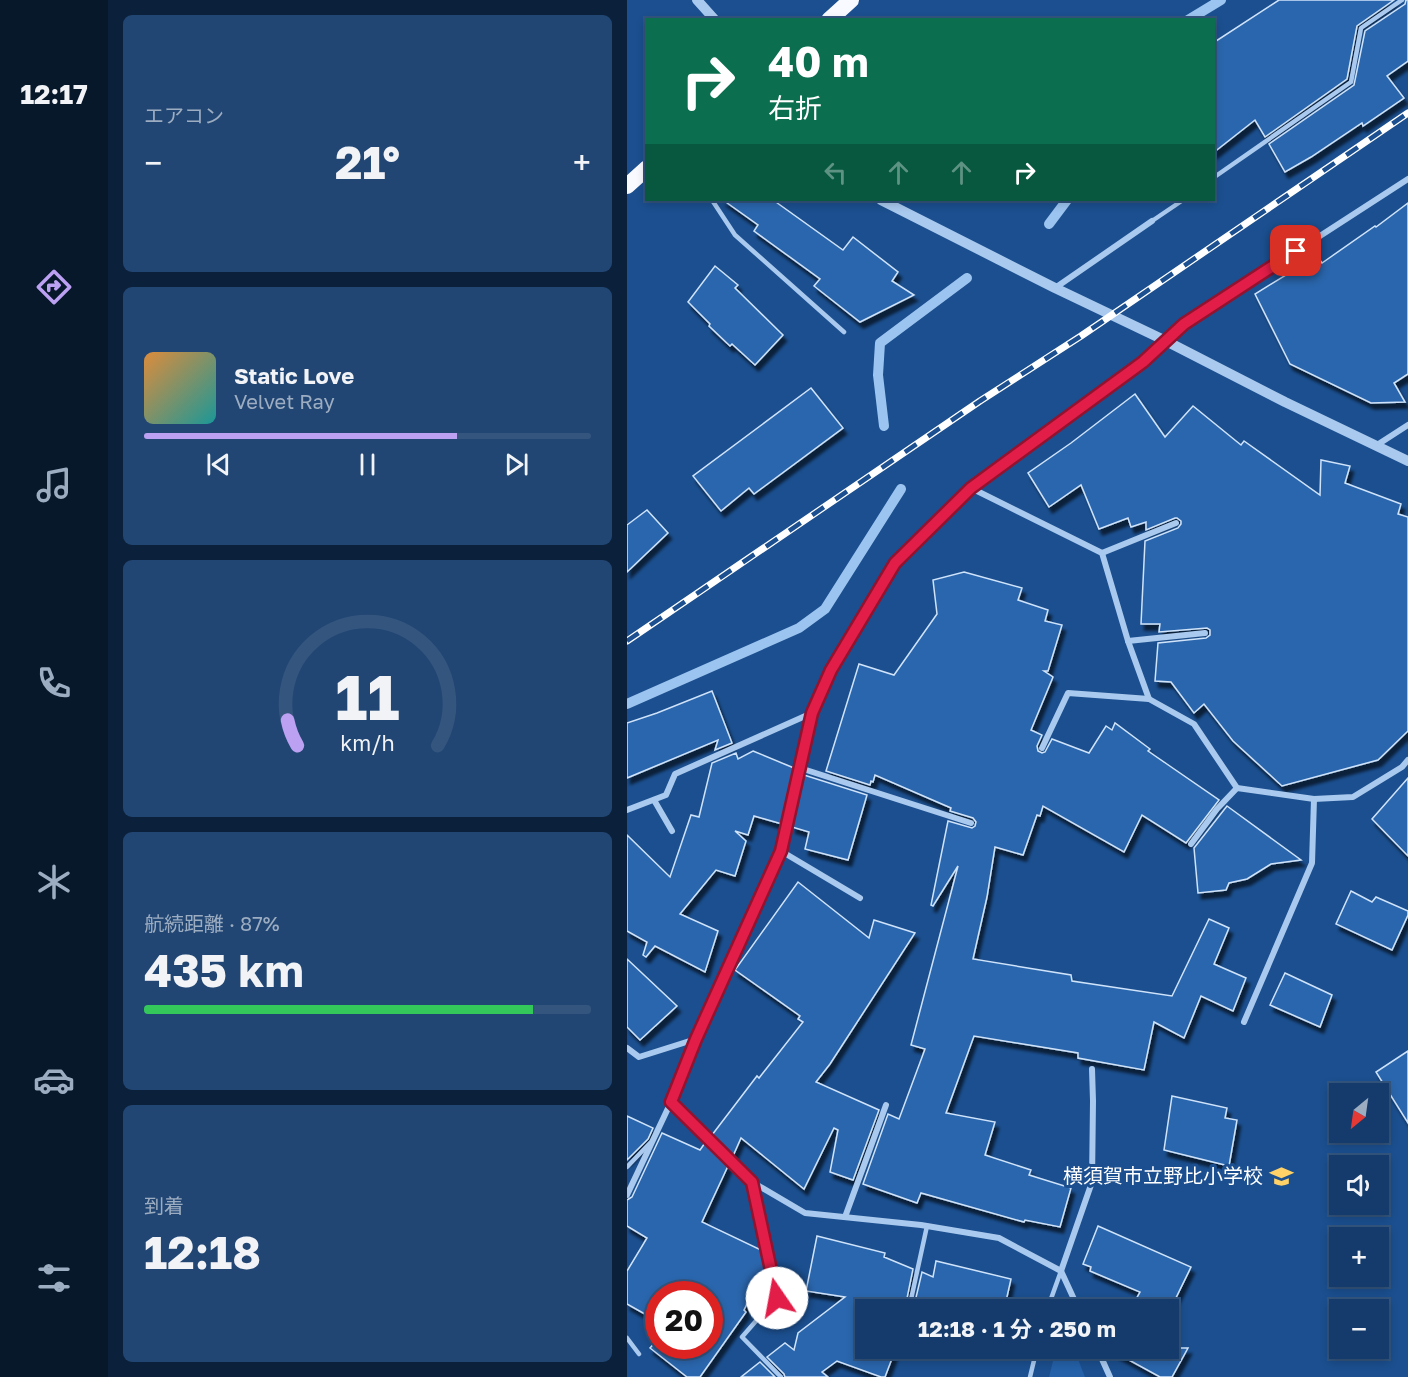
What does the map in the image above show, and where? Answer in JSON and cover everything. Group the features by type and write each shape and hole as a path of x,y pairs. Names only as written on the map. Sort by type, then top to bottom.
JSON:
{"highway":[{"path":"831,18 851,0"},
{"path":"627,186 645,170"}],"street":[{"path":"697,0 712,18"},
{"path":"627,1195 671,1102 696,1039 781,851 812,713 831,670 895,563 971,488 1143,362 1184,324 1408,179"},
{"path":"883,201 1275,397 1408,460"},
{"path":"1055,288 1152,221"},
{"path":"1377,445 1408,425"},
{"path":"971,488 1102,553 1128,641 1149,699"},
{"path":"1102,553 1176,522"},
{"path":"1128,641 1205,633"},
{"path":"1042,748 1068,693 1149,699 1194,724 1237,788 1314,799 1353,797 1402,767 1408,760"},
{"path":"627,810 666,795 675,774 812,713"},
{"path":"1402,767 1408,773"},
{"path":"800,768 971,823"},
{"path":"1191,844 1217,809 1237,788"},
{"path":"1244,1022 1312,863 1314,799"},
{"path":"654,800 672,831"},
{"path":"781,851 859,898"},
{"path":"627,1048 639,1057 696,1039"},
{"path":"1061,1271 1092,1182 1092,1070"},
{"path":"671,1102 752,1182 805,1213 927,1226 999,1238 1061,1271 1074,1299"},
{"path":"845,1217 886,1106"},
{"path":"1102,1359 1110,1377"}],"lane":[{"path":"1215,177 1351,82 1361,27 1402,0"},
{"path":"713,201 735,235 844,332"},
{"path":"1152,221 1182,201"},
{"path":"627,1167 651,1143"},
{"path":"752,1182 777,1298 742,1337 781,1377"},
{"path":"911,1299 927,1226"},
{"path":"1051,1299 1061,1271"},
{"path":"627,1338 639,1354"},
{"path":"1030,1377 1034,1359"}],"shaded area":[{"path":"1054,1359 1078,1359 1085,1377 1049,1377"}],"building":[{"path":"1279,0 1394,0 1357,26 1347,79 1265,137 1255,120 1215,151 1215,42"},
{"path":"1408,0 1408,61 1387,76 1404,98 1363,126 1362,123 1285,172 1269,144 1354,85 1365,31 1405,4"},
{"path":"724,201 774,201 843,250 853,237 898,272 892,281 914,295 860,322 814,286 820,279 754,231 758,225"},
{"path":"1408,203 1408,374 1394,383 1405,402 1371,403 1290,364 1255,294 1317,256 1322,263"},
{"path":"715,266 738,285 735,288 783,335 755,365 732,344 730,346 688,302"},
{"path":"811,388 843,428 754,494 749,488 721,511 693,476"},
{"path":"1135,394 1165,437 1193,406 1241,445 1244,441 1320,495 1321,460 1350,466 1345,483 1401,504 1398,514 1408,517 1408,731 1378,760 1282,786 1233,741 1204,704 1194,713 1171,682 1155,681 1158,643 1206,638 1210,635 1210,630 1207,628 1159,632 1160,624 1141,624 1145,541 1178,528 1181,521 1175,518 1146,530 1146,522 1131,527 1128,518 1099,529 1081,485 1049,507 1028,473"},
{"path":"647,510 668,533 627,572 627,525"},
{"path":"964,572 1022,588 1018,600 1048,610 1045,621 1062,625 1048,671 1044,671 1053,677 1031,730 1042,735 1037,746 1038,751 1045,752 1052,739 1089,753 1106,726 1112,730 1115,723 1150,749 1148,751 1219,800 1186,843 1142,815 1124,852 1043,806 1040,816 1037,815 1023,855 995,847 973,959 1071,975 1072,981 1172,996 1209,919 1229,928 1214,964 1246,978 1233,1011 1201,996 1184,1038 1154,1022 1144,1070 1078,1058 1078,1053 974,1036 946,1113 995,1122 985,1155 1031,1170 1029,1175 1071,1188 1060,1227 1025,1220 1024,1222 921,1193 917,1203 863,1184 888,1114 899,1119 925,1049 911,1045 958,866 933,906 931,905 948,821 972,828 976,822 973,818 950,811 951,808 875,775 870,785 826,771 859,664 894,675 937,614 933,580"},
{"path":"712,691 732,743 715,750 718,740 627,778 627,723"},
{"path":"753,751 794,768 782,824 754,816 748,835 735,831 746,841 735,876 716,870 680,914 718,931 705,972 655,946 646,957 643,955 647,942 627,931 627,835 670,877 691,815 699,817 712,763 736,753 738,759"},
{"path":"804,775 867,795 848,860 805,849 809,832 792,827"},
{"path":"1408,778 1408,856 1372,819"},
{"path":"1227,806 1301,860 1271,864 1247,879 1229,883 1226,890 1198,893 1194,848"},
{"path":"798,882 869,938 874,920 915,933 816,1082 879,1110 853,1180 830,1172 838,1130 834,1128 804,1189 741,1138 733,1156 712,1135 757,1076 759,1078 803,1022 798,1019 800,1016 735,970"},
{"path":"1351,891 1372,902 1376,897 1408,911 1392,950 1336,924"},
{"path":"627,959 677,1006 640,1040 627,1027"},
{"path":"1285,973 1332,995 1320,1027 1270,1005"},
{"path":"1408,1051 1408,1123 1389,1093 1389,1083 1383,1083 1376,1072"},
{"path":"1172,1096 1227,1108 1225,1118 1237,1120 1229,1166 1164,1150"},
{"path":"627,1116 653,1128 648,1139 627,1160"},
{"path":"662,1133 700,1150 705,1143 728,1166 702,1222 761,1250 765,1267 744,1310 746,1312 723,1344 723,1281 645,1281 645,1314 627,1304 627,1271 647,1238 627,1226 627,1200 632,1197"},
{"path":"1098,1226 1191,1267 1175,1299 1136,1299 1140,1292 1090,1271 1091,1267 1083,1264"},
{"path":"817,1236 885,1253 884,1257 913,1269 907,1299 855,1299 855,1359 892,1359 885,1377 837,1361 822,1372 828,1377 785,1377 767,1357 785,1343 794,1350 798,1333 845,1297 806,1291"},
{"path":"936,1261 1011,1279 1006,1299 916,1299 922,1272 933,1277"},
{"path":"1179,1348 1188,1348 1172,1377 1160,1377 1127,1359 1179,1359"},
{"path":"664,1359 713,1359 700,1377 687,1377"},
{"path":"760,1362 775,1377 741,1377"}],"waterway":[{"path":"1191,18 1221,0"},
{"path":"1049,224 1066,201"},
{"path":"884,426 878,375 880,343 967,278"},
{"path":"627,704 799,628 825,609 901,489"}],"railway":[{"path":"627,641 1408,113"}],"place":[{"name":"横須賀市立野比小学校","path":"1281,1176"}],"route":[{"path":"777,1298 752,1182 671,1102 696,1039 781,851 812,713 831,670 895,563 971,488 1143,362 1184,324 1296,251"}]}
